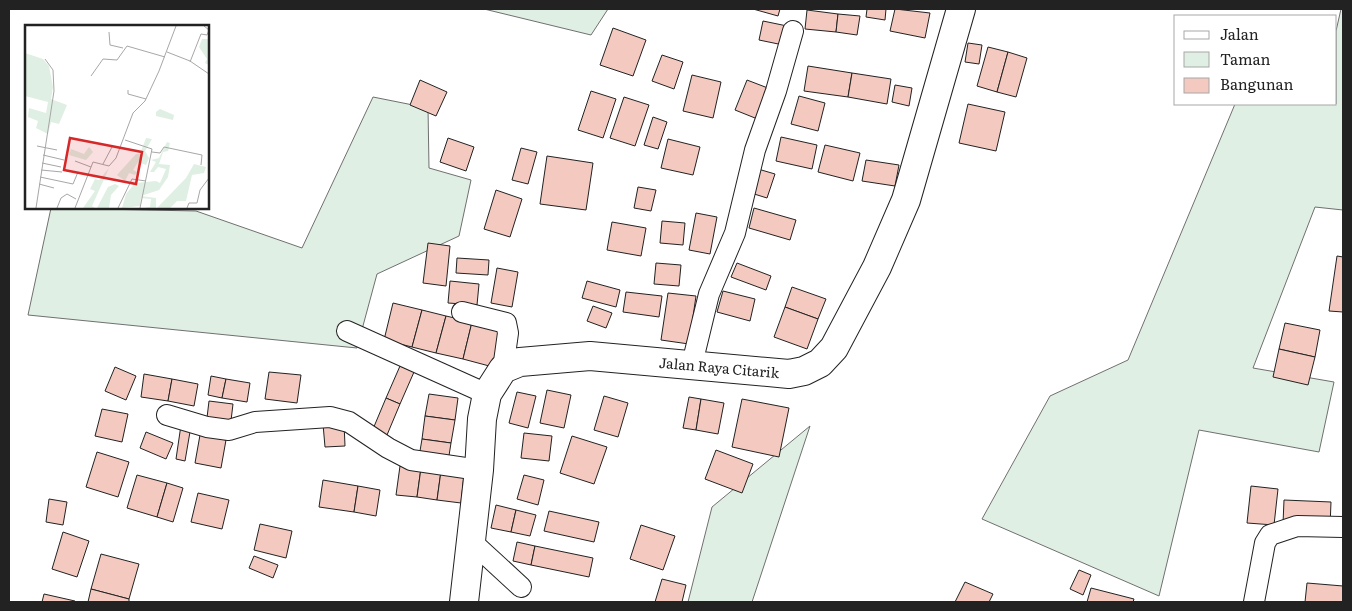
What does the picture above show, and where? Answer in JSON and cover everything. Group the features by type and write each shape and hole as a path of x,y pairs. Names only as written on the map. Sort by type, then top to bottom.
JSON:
{"street":[{"name":"Jalan Raya Citarik","path":"503,369 520,362 590,356 789,374 804,371 820,363 834,348 877,267 906,200 961,9"},
{"path":"692,364 710,294 735,233 755,150 776,91 794,31"},
{"path":"462,312 506,323 508,332 503,369 487,394 480,438 479,470 464,602"},
{"path":"347,331 487,394"},
{"path":"167,414 206,427 229,430 255,422 330,417 349,422 388,448 411,460 479,470"},
{"path":"1254,602 1265,543 1270,535 1297,526 1343,527"},
{"path":"471,541 521,587"}],"green space":[{"path":"484,9 608,9 591,35"},
{"path":"1341,9 1343,9 1343,210 1315,207 1253,368 1334,382 1319,452 1199,430 1159,596 982,519 1050,396 1128,360 1235,105 1337,105 1337,27"},
{"path":"373,97 428,108 429,168 471,180 459,236 377,274 357,348 28,315 51,209 196,211 302,248"},
{"path":"810,426 752,602 688,602 712,507"}],"building":[{"path":"753,9 780,9 778,16"},
{"path":"867,9 886,9 885,20 866,17"},
{"path":"895,9 930,13 925,38 890,31"},
{"path":"807,10 838,14 836,32 805,29"},
{"path":"838,14 860,16 857,35 836,32"},
{"path":"763,21 792,27 788,46 759,40"},
{"path":"613,28 646,40 633,76 600,65"},
{"path":"968,43 982,45 979,64 965,62"},
{"path":"988,47 1008,52 997,92 977,86"},
{"path":"1008,52 1027,58 1016,97 997,92"},
{"path":"662,55 683,62 674,89 652,81"},
{"path":"808,66 852,73 848,97 804,91"},
{"path":"852,73 891,79 887,104 848,97"},
{"path":"692,75 721,82 713,118 683,111"},
{"path":"420,80 447,92 436,116 410,105"},
{"path":"747,80 773,90 760,120 735,110"},
{"path":"895,85 912,88 909,106 892,102"},
{"path":"591,91 616,99 603,138 578,130"},
{"path":"799,96 825,103 818,131 791,124"},
{"path":"624,97 649,105 635,146 610,138"},
{"path":"968,104 1005,112 996,151 959,143"},
{"path":"653,117 667,122 658,149 644,145"},
{"path":"781,137 817,145 812,169 776,161"},
{"path":"448,138 474,147 466,171 440,162"},
{"path":"668,139 700,147 693,175 661,168"},
{"path":"825,145 860,153 853,181 818,172"},
{"path":"521,148 537,152 528,184 512,180"},
{"path":"547,156 593,163 586,210 540,204"},
{"path":"866,160 899,165 895,186 862,181"},
{"path":"758,169 775,174 767,198 751,193"},
{"path":"638,187 656,190 651,211 634,208"},
{"path":"496,190 522,199 510,237 484,229"},
{"path":"754,208 796,220 790,240 749,228"},
{"path":"696,213 717,217 710,254 689,250"},
{"path":"662,221 685,223 683,245 660,243"},
{"path":"612,222 646,228 641,256 607,250"},
{"path":"428,243 450,246 446,286 423,283"},
{"path":"1337,256 1343,257 1343,312 1329,311"},
{"path":"457,258 489,260 488,275 456,273"},
{"path":"656,263 681,265 679,286 654,284"},
{"path":"737,263 771,276 766,290 731,277"},
{"path":"497,268 518,272 512,307 491,303"},
{"path":"450,281 479,284 477,305 448,303"},
{"path":"587,281 620,290 616,307 582,298"},
{"path":"792,287 826,299 818,319 785,307"},
{"path":"723,291 755,299 750,321 717,312"},
{"path":"626,292 662,296 659,317 623,312"},
{"path":"668,293 696,296 689,344 661,340"},
{"path":"393,303 422,310 412,347 384,340"},
{"path":"593,306 612,313 606,328 587,321"},
{"path":"785,307 818,319 807,349 774,337"},
{"path":"422,310 446,316 436,353 412,347"},
{"path":"446,316 472,322 463,359 436,353"},
{"path":"472,322 502,329 493,367 463,359"},
{"path":"1285,323 1320,330 1315,357 1279,349"},
{"path":"1279,349 1315,357 1308,385 1273,377"},
{"path":"400,366 414,372 400,404 386,398"},
{"path":"115,367 136,376 126,400 105,391"},
{"path":"269,372 301,375 297,403 265,399"},
{"path":"144,374 172,379 168,401 141,397"},
{"path":"211,376 226,379 222,398 208,395"},
{"path":"172,379 198,384 194,406 168,401"},
{"path":"226,379 250,383 247,402 222,398"},
{"path":"547,390 571,395 564,428 540,423"},
{"path":"517,392 536,396 528,428 509,423"},
{"path":"429,394 458,398 455,420 425,416"},
{"path":"604,396 628,403 618,437 594,430"},
{"path":"689,397 701,399 696,430 683,428"},
{"path":"386,398 400,404 387,435 373,429"},
{"path":"701,399 724,403 718,434 696,430"},
{"path":"742,399 789,408 779,457 732,447"},
{"path":"209,401 233,404 230,429 206,426"},
{"path":"102,409 128,414 122,442 95,436"},
{"path":"425,416 455,420 451,443 422,439"},
{"path":"344,423 345,446 325,447 323,424"},
{"path":"181,425 191,426 185,461 176,459"},
{"path":"146,432 173,443 166,459 140,448"},
{"path":"524,433 552,436 549,461 521,458"},
{"path":"200,435 226,440 221,468 195,463"},
{"path":"572,436 607,447 594,484 560,473"},
{"path":"422,439 451,443 448,462 419,457"},
{"path":"716,450 753,464 742,493 705,479"},
{"path":"97,452 129,462 118,497 86,487"},
{"path":"400,466 421,468 417,497 396,495"},
{"path":"421,468 441,471 437,500 417,497"},
{"path":"441,471 464,474 461,503 437,500"},
{"path":"137,475 167,483 157,517 127,508"},
{"path":"524,475 544,480 538,505 517,499"},
{"path":"323,480 358,486 354,512 319,507"},
{"path":"167,483 183,488 173,522 157,517"},
{"path":"358,486 380,490 376,516 354,512"},
{"path":"1251,486 1278,489 1274,525 1247,523"},
{"path":"198,493 229,500 222,529 191,522"},
{"path":"49,499 67,502 63,525 46,522"},
{"path":"1284,500 1331,502 1330,527 1283,524"},
{"path":"496,505 516,510 511,532 491,528"},
{"path":"516,510 536,515 530,536 511,532"},
{"path":"549,511 599,522 594,542 544,531"},
{"path":"260,524 292,531 286,558 254,550"},
{"path":"641,525 675,536 663,570 630,559"},
{"path":"63,532 89,541 77,577 52,569"},
{"path":"517,542 535,546 531,565 513,561"},
{"path":"535,546 593,558 589,577 531,565"},
{"path":"101,554 139,564 129,599 91,589"},
{"path":"254,556 278,565 273,578 249,568"},
{"path":"1079,570 1091,575 1083,595 1070,589"},
{"path":"662,579 686,585 682,602 655,602"},
{"path":"965,582 993,594 989,602 955,602"},
{"path":"1307,583 1343,586 1343,602 1305,602"},
{"path":"1091,588 1134,599 1133,602 1087,602"},
{"path":"91,589 129,599 129,602 88,602"},
{"path":"44,594 75,601 42,602"}]}
